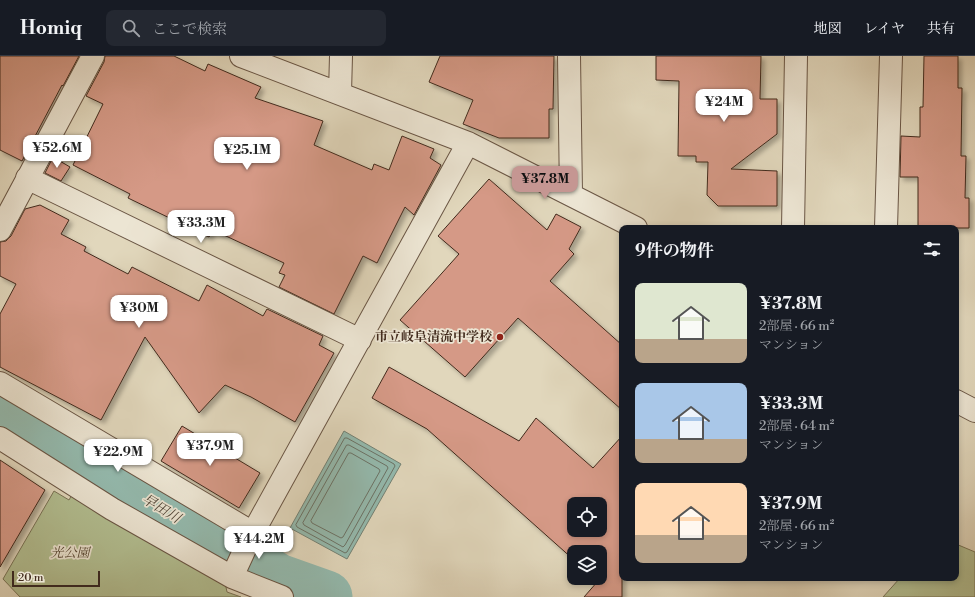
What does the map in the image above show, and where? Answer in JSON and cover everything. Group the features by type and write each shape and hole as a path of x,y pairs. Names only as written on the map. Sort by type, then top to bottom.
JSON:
{"street":[{"path":"0,230 93,56"},
{"path":"240,56 468,143 630,225"},
{"path":"340,93 341,56"},
{"path":"569,56 571,194"},
{"path":"793,225 796,56"},
{"path":"886,225 890,56"},
{"path":"234,573 251,535 468,143"},
{"path":"27,178 360,340"},
{"path":"0,383 251,535"},
{"path":"959,402 975,411"},
{"path":"0,438 112,509 282,597"}],"green space":[{"name":"光公園","path":"54,491 69,500 74,491 223,573 227,592 241,597 20,597 3,579"},
{"path":"959,545 975,552 975,597 883,597 897,581 959,581"}],"water":[{"path":"344,431 401,464 347,559 290,528"}],"building":[{"path":"0,56 79,56 22,161 0,150"},
{"path":"105,56 174,56 205,71 208,64 261,87 255,98 323,121 314,145 372,170 374,164 389,170 402,136 434,149 430,158 441,165 414,215 405,207 377,263 363,256 334,314 279,287 285,275 279,273 284,263 213,230 209,237 128,198 130,194 73,165 103,104 86,96 104,62"},
{"path":"440,56 554,56 553,109 549,109 549,138 499,138 463,124 473,100 429,82"},
{"path":"656,56 761,56 760,99 777,99 777,134 731,169 777,171 777,206 718,206 707,195 708,162 696,162 696,156 678,156 679,81 656,80"},
{"path":"924,56 958,56 958,88 962,88 961,156 966,156 965,198 969,198 969,228 959,228 959,225 918,225 918,177 900,177 901,136 920,137 920,107 923,107"},
{"path":"53,157 70,167 61,181 45,173"},
{"path":"489,179 547,230 556,214 581,227 569,249 574,254 550,281 619,342 619,407 518,318 465,377 400,320 459,254 438,236"},
{"path":"40,205 69,220 61,234 86,247 84,251 128,274 132,267 199,301 207,285 263,316 267,309 323,336 319,345 334,353 295,422 251,397 225,385 199,413 145,337 101,420 0,367 0,314 16,284 0,276 0,242 6,241 11,236 25,209"},
{"path":"389,367 519,441 536,418 593,468 619,439 619,581 622,581 622,597 584,597 594,585 607,585 607,545 567,545 567,554 427,429 372,398"},
{"path":"182,426 260,473 239,508 161,461"},
{"path":"0,460 45,490 0,567"}],"waterway":[{"name":"早田川","path":"0,413 93,467 278,580 326,597"}],"place":[{"name":"市立岐阜清流中学校","path":"500,337"}]}
